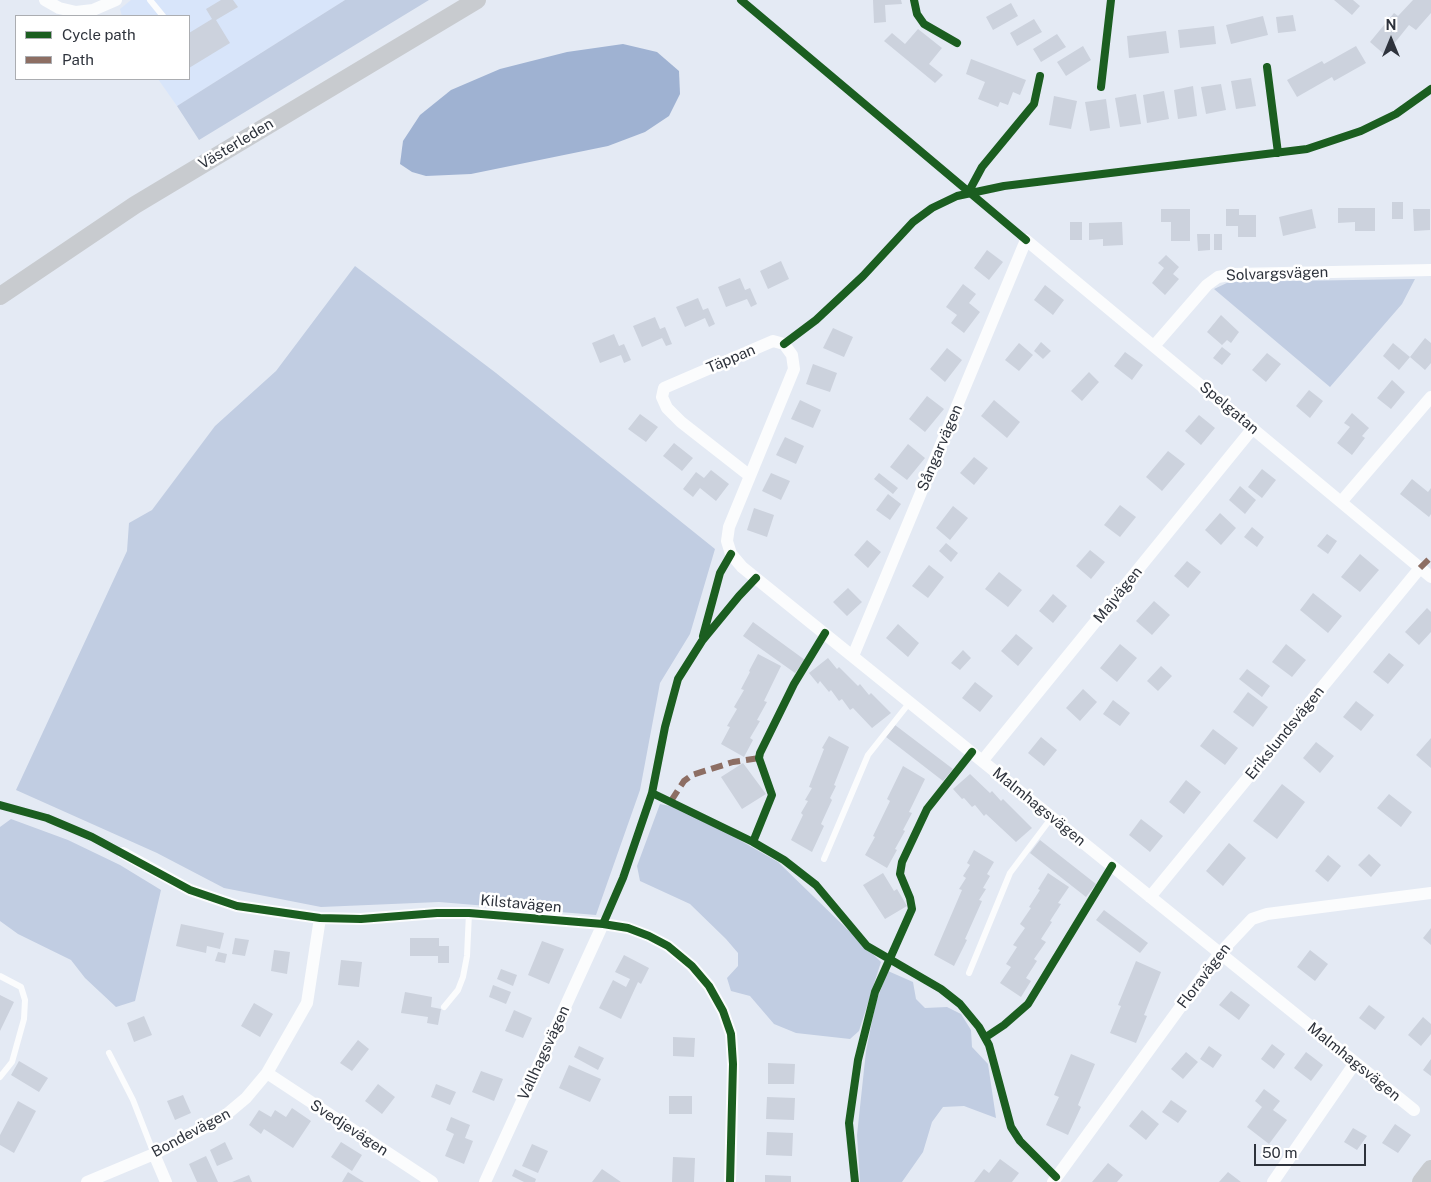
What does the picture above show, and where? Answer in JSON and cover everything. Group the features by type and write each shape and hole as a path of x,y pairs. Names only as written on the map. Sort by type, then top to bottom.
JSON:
{"street":[{"path":"45,0 59,8 76,12 93,10 116,0"},
{"name":"Västerleden","path":"0,296 135,205 478,0"},
{"name":"Spelgatan","path":"1026,240 1431,577"},
{"name":"Sångarvägen","path":"853,656 1026,240"},
{"name":"Solvargsvägen","path":"1154,346 1206,284 1218,277 1234,274 1431,270"},
{"name":"Täppan","path":"773,341 784,344 792,355 794,369 750,476 681,422 668,408 662,397 664,388 773,341"},
{"path":"1342,502 1431,397"},
{"name":"Majvägen","path":"983,760 1253,428"},
{"name":"Malmhagsvägen","path":"750,476 729,527 727,541 731,554 742,567 1414,1110"},
{"name":"Erikslundsvägen","path":"1150,897 1420,568"},
{"name":"Kilstavägen","path":"123,853 170,881 213,899 237,906 320,918 360,919 437,913 469,913 603,924 628,928 668,946 692,966 709,986 723,1011 731,1034 733,1064 730,1182"},
{"name":"Floravägen","path":"1052,1182 1219,954 1252,919 1266,914 1431,893"},
{"name":"Bondevägen","path":"87,1182 154,1154 221,1119 246,1098 266,1073 306,1003 320,918"},
{"name":"Vallhagsvägen","path":"486,1182 603,924"},
{"path":"1273,1182 1355,1063"},
{"name":"Svedjevägen","path":"266,1073 432,1182"},
{"path":"154,1154 166,1182"},
{"path":"1420,1182 1431,1169"}],"lane":[{"path":"150,0 162,15"},
{"path":"824,859 868,755 910,702"},
{"path":"969,973 1010,873 1052,817"},
{"path":"444,1007 458,990 463,977 467,956 469,913"},
{"path":"0,976 21,987 25,1000 24,1019 12,1062 0,1078"},
{"path":"109,1053 133,1100 154,1154"}],"shaded area":[{"path":"131,0 345,0 177,106 159,80 190,80 190,15 122,15 120,9"},
{"path":"345,0 429,0 199,140 177,106"},
{"path":"623,44 657,52 679,71 680,94 669,116 645,132 608,146 471,174 426,176 412,172 400,164 403,141 420,115 451,90 500,69 567,52"},
{"path":"355,266 496,373 715,549 690,634 660,683 640,790 596,915 439,902 321,907 224,888 157,853 16,790 127,551 129,523 152,510 215,426 276,371"},
{"path":"1415,279 1402,304 1330,387 1214,289 1229,282"},
{"path":"660,804 685,809 778,862 881,962 859,1031 850,1039 796,1033 774,1024 750,996 731,991 727,978 738,966 738,953 726,939 690,904 640,881 637,866"},
{"path":"11,819 68,840 120,865 161,890 135,1001 116,1007 85,978 71,960 18,934 0,921 0,827"},
{"path":"888,971 913,982 916,999 925,1008 947,1007 961,1014 971,1030 972,1047 988,1064 996,1118 964,1106 943,1107 932,1122 923,1152 902,1182 860,1182 857,1135 866,1051 876,1002"}],"building":[{"path":"221,0 233,0 238,7 216,20 230,43 190,67 190,32 212,19 206,9"},
{"path":"873,0 901,0 902,4 885,5 886,22 874,23"},
{"path":"1334,0 1353,0 1360,6 1352,15"},
{"path":"1413,0 1431,0 1431,13 1416,30 1409,25 1385,55 1370,42 1394,13 1398,16"},
{"path":"1011,3 1018,16 993,30 986,17"},
{"path":"1293,15 1296,31 1278,33 1276,17"},
{"path":"1263,16 1268,35 1231,44 1226,25"},
{"path":"1034,19 1042,32 1017,46 1010,33"},
{"path":"1214,26 1216,44 1180,48 1178,30"},
{"path":"918,29 942,48 929,64 943,75 935,83 884,41 892,33 905,44"},
{"path":"1166,31 1169,53 1129,58 1127,36"},
{"path":"1057,34 1066,47 1041,62 1033,49"},
{"path":"1083,46 1091,60 1066,76 1057,62"},
{"path":"1356,46 1366,63 1334,81 1332,77 1297,97 1287,80 1322,61 1324,64"},
{"path":"971,59 1026,80 1020,95 1013,92 1008,105 1000,102 998,107 978,99 985,82 966,74"},
{"path":"1251,78 1256,106 1236,109 1231,81"},
{"path":"1221,84 1226,110 1206,114 1201,87"},
{"path":"1193,86 1197,116 1178,119 1174,90"},
{"path":"1164,91 1169,119 1147,123 1143,95"},
{"path":"1136,94 1141,124 1120,127 1115,98"},
{"path":"1054,96 1077,101 1071,129 1049,125"},
{"path":"1106,99 1110,128 1090,131 1085,102"},
{"path":"1392,202 1403,202 1403,219 1392,219"},
{"path":"1338,208 1375,208 1375,231 1355,231 1355,222 1338,223"},
{"path":"1161,209 1190,209 1190,241 1171,241 1171,222 1161,222"},
{"path":"1226,209 1239,209 1239,215 1256,215 1256,237 1238,237 1238,226 1226,226"},
{"path":"1312,209 1316,228 1283,236 1279,217"},
{"path":"1413,209 1430,209 1430,230 1414,231"},
{"path":"1070,222 1082,222 1082,240 1070,240"},
{"path":"1122,222 1123,245 1103,246 1103,239 1089,240 1089,223"},
{"path":"1197,234 1210,234 1210,250 1198,251"},
{"path":"1214,234 1222,234 1222,250 1214,250"},
{"path":"987,250 1003,262 989,280 974,268"},
{"path":"1166,255 1179,267 1173,274 1179,279 1165,295 1152,283 1164,268 1158,263"},
{"path":"781,261 789,279 768,289 760,271"},
{"path":"740,278 745,290 750,288 757,304 751,307 747,299 726,307 718,287"},
{"path":"963,284 976,294 969,303 980,312 964,333 951,323 957,315 946,307"},
{"path":"1045,285 1064,300 1053,315 1034,300"},
{"path":"698,298 703,310 708,308 715,324 709,327 705,318 685,327 676,307"},
{"path":"1221,315 1239,332 1231,343 1227,340 1222,345 1207,332"},
{"path":"655,317 660,329 665,327 672,344 666,346 662,338 642,347 633,326"},
{"path":"833,328 853,337 844,357 823,348"},
{"path":"614,334 619,346 624,344 631,360 624,363 621,355 600,363 592,343"},
{"path":"1425,338 1431,343 1431,363 1425,370 1410,357"},
{"path":"1041,342 1051,351 1043,359 1034,351"},
{"path":"1019,343 1033,355 1019,371 1005,360"},
{"path":"1393,343 1410,357 1399,370 1383,356"},
{"path":"1222,347 1231,354 1222,365 1213,358"},
{"path":"947,348 962,360 945,382 930,369"},
{"path":"1125,352 1143,365 1132,380 1114,366"},
{"path":"1267,353 1281,364 1266,382 1252,370"},
{"path":"813,364 837,373 830,392 806,384"},
{"path":"1089,372 1099,382 1082,401 1071,391"},
{"path":"1392,380 1405,392 1391,409 1377,398"},
{"path":"1309,390 1323,401 1310,418 1296,406"},
{"path":"927,396 944,409 925,432 909,419"},
{"path":"800,400 821,410 813,428 791,419"},
{"path":"994,400 1020,422 1007,438 981,416"},
{"path":"1352,413 1369,428 1362,436 1365,438 1352,455 1337,443 1350,427 1344,423"},
{"path":"640,414 658,427 646,442 628,429"},
{"path":"1199,415 1215,428 1201,445 1185,431"},
{"path":"785,437 804,446 796,464 776,455"},
{"path":"674,443 693,458 682,471 663,456"},
{"path":"908,444 925,458 907,480 890,467"},
{"path":"1168,451 1185,464 1162,491 1146,477"},
{"path":"974,457 988,468 974,485 960,473"},
{"path":"1262,469 1276,480 1262,498 1248,487"},
{"path":"711,470 729,484 716,501 700,488 693,497 683,489 696,472 704,478"},
{"path":"771,473 790,481 781,500 762,491"},
{"path":"879,473 898,488 893,494 874,479"},
{"path":"1412,479 1428,492 1431,488 1431,514 1429,517 1400,494"},
{"path":"1240,486 1256,500 1245,514 1229,500"},
{"path":"888,494 901,504 890,520 876,510"},
{"path":"1120,505 1136,517 1120,537 1104,525"},
{"path":"953,506 968,518 950,540 936,528"},
{"path":"754,508 774,515 767,537 747,530"},
{"path":"1220,513 1236,528 1221,545 1205,530"},
{"path":"1252,527 1264,537 1257,547 1244,537"},
{"path":"1327,534 1337,541 1328,554 1317,546"},
{"path":"867,540 881,552 868,568 854,555"},
{"path":"946,543 958,553 951,562 939,551"},
{"path":"1090,550 1105,562 1091,579 1076,566"},
{"path":"1360,554 1379,570 1360,592 1341,577"},
{"path":"1187,561 1201,572 1188,588 1174,576"},
{"path":"929,565 944,577 928,598 912,586"},
{"path":"999,572 1022,590 1008,607 985,589"},
{"path":"848,588 862,602 847,616 833,602"},
{"path":"1313,593 1342,616 1328,633 1300,610"},
{"path":"1053,594 1067,606 1053,623 1039,611"},
{"path":"1154,601 1170,615 1152,635 1136,621"},
{"path":"1427,608 1431,612 1431,632 1419,645 1405,632"},
{"path":"753,622 805,660 795,673 743,636"},
{"path":"898,624 919,643 908,657 886,638"},
{"path":"1016,634 1033,648 1018,666 1001,651"},
{"path":"1120,644 1137,658 1117,682 1100,668"},
{"path":"1286,644 1306,660 1292,677 1272,662"},
{"path":"963,650 971,658 960,670 951,663"},
{"path":"1389,653 1404,665 1388,684 1373,672"},
{"path":"758,654 781,666 764,701 767,702 757,720 760,721 750,738 753,740 744,757 721,744 730,727 727,726 737,709 734,707 744,690 741,689"},
{"path":"828,658 837,669 839,667 858,686 860,684 869,695 871,693 891,713 872,728 853,708 850,710 842,699 839,701 831,690 829,692 820,681 818,684 809,673"},
{"path":"1161,666 1172,676 1158,691 1147,681"},
{"path":"1247,669 1270,686 1262,697 1239,679"},
{"path":"975,682 993,696 980,712 962,698"},
{"path":"1083,689 1097,702 1080,721 1066,708"},
{"path":"1248,692 1268,707 1253,727 1233,712"},
{"path":"1113,700 1130,713 1120,726 1103,714"},
{"path":"1356,701 1374,715 1361,731 1343,717"},
{"path":"895,725 953,769 943,781 886,737"},
{"path":"1213,729 1238,748 1225,765 1200,746"},
{"path":"829,736 849,747 834,785 836,786 830,798 832,800 821,824 824,826 812,852 791,840 803,815 801,813 808,801 805,800 812,788 809,787 824,749 822,748"},
{"path":"1041,737 1057,750 1044,766 1028,753"},
{"path":"1431,738 1431,768 1416,755"},
{"path":"1316,742 1334,756 1320,773 1303,758"},
{"path":"743,763 766,794 742,809 721,777"},
{"path":"903,766 925,779 909,812 912,813 895,849 897,850 887,868 865,855 875,837 873,836 890,801 887,799"},
{"path":"970,774 990,793 992,791 1001,801 1003,799 1032,828 1016,842 986,814 984,816 975,805 972,807 964,798 962,799 953,789"},
{"path":"1186,780 1201,792 1184,814 1169,802"},
{"path":"1282,784 1305,802 1277,839 1253,821"},
{"path":"1389,794 1412,812 1401,827 1377,808"},
{"path":"1141,819 1163,836 1150,852 1129,835"},
{"path":"1040,840 1096,884 1086,897 1030,853"},
{"path":"1229,843 1246,858 1223,886 1206,871"},
{"path":"974,850 994,862 987,874 990,876 983,888 986,889 979,900 982,901 965,939 967,940 954,966 934,955 962,890 959,889 966,878 963,876 970,865 967,863"},
{"path":"1369,854 1381,865 1371,877 1358,865"},
{"path":"1328,855 1341,866 1328,882 1315,871"},
{"path":"883,873 894,891 897,889 907,906 885,919 863,885"},
{"path":"1048,873 1069,887 1058,903 1061,904 1041,939 1046,942 1034,959 1037,961 1026,978 1031,981 1021,997 1000,983 1011,967 1006,964 1017,947 1013,945 1025,928 1020,924 1031,908 1029,907"},
{"path":"1104,910 1148,943 1140,953 1096,920"},
{"path":"181,924 224,933 220,949 207,946 206,953 176,946"},
{"path":"1431,928 1431,945 1423,938"},
{"path":"235,938 249,940 245,956 232,954"},
{"path":"410,938 439,938 439,946 449,946 449,963 438,963 438,956 410,956"},
{"path":"542,941 564,949 549,984 528,975"},
{"path":"274,950 290,952 287,974 271,971"},
{"path":"1310,950 1328,964 1315,981 1297,967"},
{"path":"218,952 227,954 225,963 215,961"},
{"path":"624,955 649,968 641,984 638,982 621,1019 599,1008 613,980 626,987 630,979 615,972"},
{"path":"341,960 362,962 359,987 338,985"},
{"path":"1136,961 1161,972 1144,1015 1147,1016 1136,1043 1110,1033 1121,1006 1118,1005"},
{"path":"501,969 517,975 513,986 497,979"},
{"path":"493,985 511,992 506,1004 489,997"},
{"path":"1231,991 1250,1005 1239,1020 1219,1005"},
{"path":"405,992 432,997 431,1007 441,1009 438,1025 427,1023 428,1017 401,1013"},
{"path":"0,995 14,1002 0,1031"},
{"path":"254,1003 273,1014 260,1037 241,1026"},
{"path":"1369,1005 1385,1017 1375,1030 1359,1018"},
{"path":"514,1010 532,1018 523,1038 505,1031"},
{"path":"144,1016 152,1035 134,1042 127,1023"},
{"path":"1423,1017 1431,1024 1431,1034 1421,1046 1408,1035"},
{"path":"673,1037 695,1038 694,1057 673,1056"},
{"path":"358,1040 369,1049 352,1071 340,1063"},
{"path":"1272,1044 1285,1054 1274,1069 1261,1059"},
{"path":"579,1046 604,1058 598,1070 574,1057"},
{"path":"1209,1046 1222,1055 1213,1068 1200,1059"},
{"path":"1186,1052 1198,1062 1183,1079 1171,1069"},
{"path":"1306,1052 1323,1065 1311,1081 1294,1068"},
{"path":"1071,1054 1095,1064 1078,1105 1081,1107 1068,1135 1046,1125 1059,1097 1054,1095"},
{"path":"1431,1059 1431,1076 1423,1070"},
{"path":"19,1061 48,1078 39,1092 11,1075"},
{"path":"768,1063 795,1064 794,1084 768,1084"},
{"path":"569,1065 601,1079 590,1102 559,1088"},
{"path":"481,1071 503,1079 494,1101 472,1092"},
{"path":"378,1084 395,1097 382,1114 365,1101"},
{"path":"436,1084 456,1092 450,1105 431,1097"},
{"path":"1264,1089 1280,1101 1273,1110 1287,1120 1269,1144 1247,1127 1262,1107 1255,1101"},
{"path":"183,1095 191,1113 175,1120 167,1101"},
{"path":"669,1096 692,1096 692,1114 669,1114"},
{"path":"767,1097 795,1098 794,1120 766,1119"},
{"path":"1171,1100 1187,1111 1178,1123 1162,1112"},
{"path":"18,1101 36,1111 14,1153 0,1145 0,1135"},
{"path":"292,1108 311,1121 293,1148 264,1129 261,1134 249,1125 259,1110 271,1117 275,1110 286,1117"},
{"path":"1142,1110 1159,1124 1146,1140 1129,1126"},
{"path":"451,1117 470,1125 465,1138 473,1141 464,1164 445,1156 454,1134 446,1130"},
{"path":"1395,1124 1411,1135 1398,1153 1382,1143"},
{"path":"1353,1128 1367,1136 1357,1150 1344,1142"},
{"path":"767,1132 793,1133 792,1156 766,1155"},
{"path":"225,1142 233,1159 217,1166 210,1150"},
{"path":"341,1142 362,1155 352,1171 331,1157"},
{"path":"532,1144 548,1151 538,1173 522,1166"},
{"path":"206,1156 218,1182 197,1182 189,1164"},
{"path":"673,1157 695,1158 694,1182 672,1182"},
{"path":"1000,1159 1019,1173 1012,1182 974,1182 984,1169 989,1173"},
{"path":"1108,1163 1123,1175 1117,1182 1092,1182"},
{"path":"515,1169 536,1179 535,1182 524,1182 512,1176"},
{"path":"602,1169 621,1182 592,1182"},
{"path":"348,1172 364,1182 342,1182"},
{"path":"1228,1172 1241,1182 1219,1182"},
{"path":"249,1175 252,1182 232,1182"},
{"path":"765,1175 791,1176 791,1182 765,1182"}],"marked path":[{"path":"1420,568 1431,557"},
{"path":"671,801 684,781 692,775 733,762 759,758"}],"cycle path":[{"path":"741,0 1026,240"},
{"path":"914,0 917,14 924,24 957,43"},
{"path":"1101,87 1111,0"},
{"path":"1267,67 1278,153"},
{"path":"968,193 982,167 1034,104 1040,76"},
{"path":"784,344 816,320 863,276 913,222 932,208 957,196 1004,186 1307,149 1361,131 1396,114 1431,89"},
{"path":"703,636 720,573 731,554"},
{"path":"603,924 623,878 652,793 665,727 678,679 702,641 756,578"},
{"path":"753,842 772,795 759,758 760,753 794,684 825,633"},
{"path":"855,1182 849,1123 858,1060 875,992 912,909 910,898 900,874 902,862 927,809 972,752"},
{"path":"652,793 753,842 784,860 816,885 867,946 941,989 960,1004 979,1027 989,1045 1011,1127 1020,1141 1056,1177"},
{"path":"0,805 47,818 92,837 190,890 237,906 320,918 361,919 437,913 469,913 603,924 628,928 649,936 668,946 692,966 709,986 723,1011 731,1034 733,1064 730,1182"},
{"path":"986,1037 1004,1025 1028,1004 1112,866"}]}
